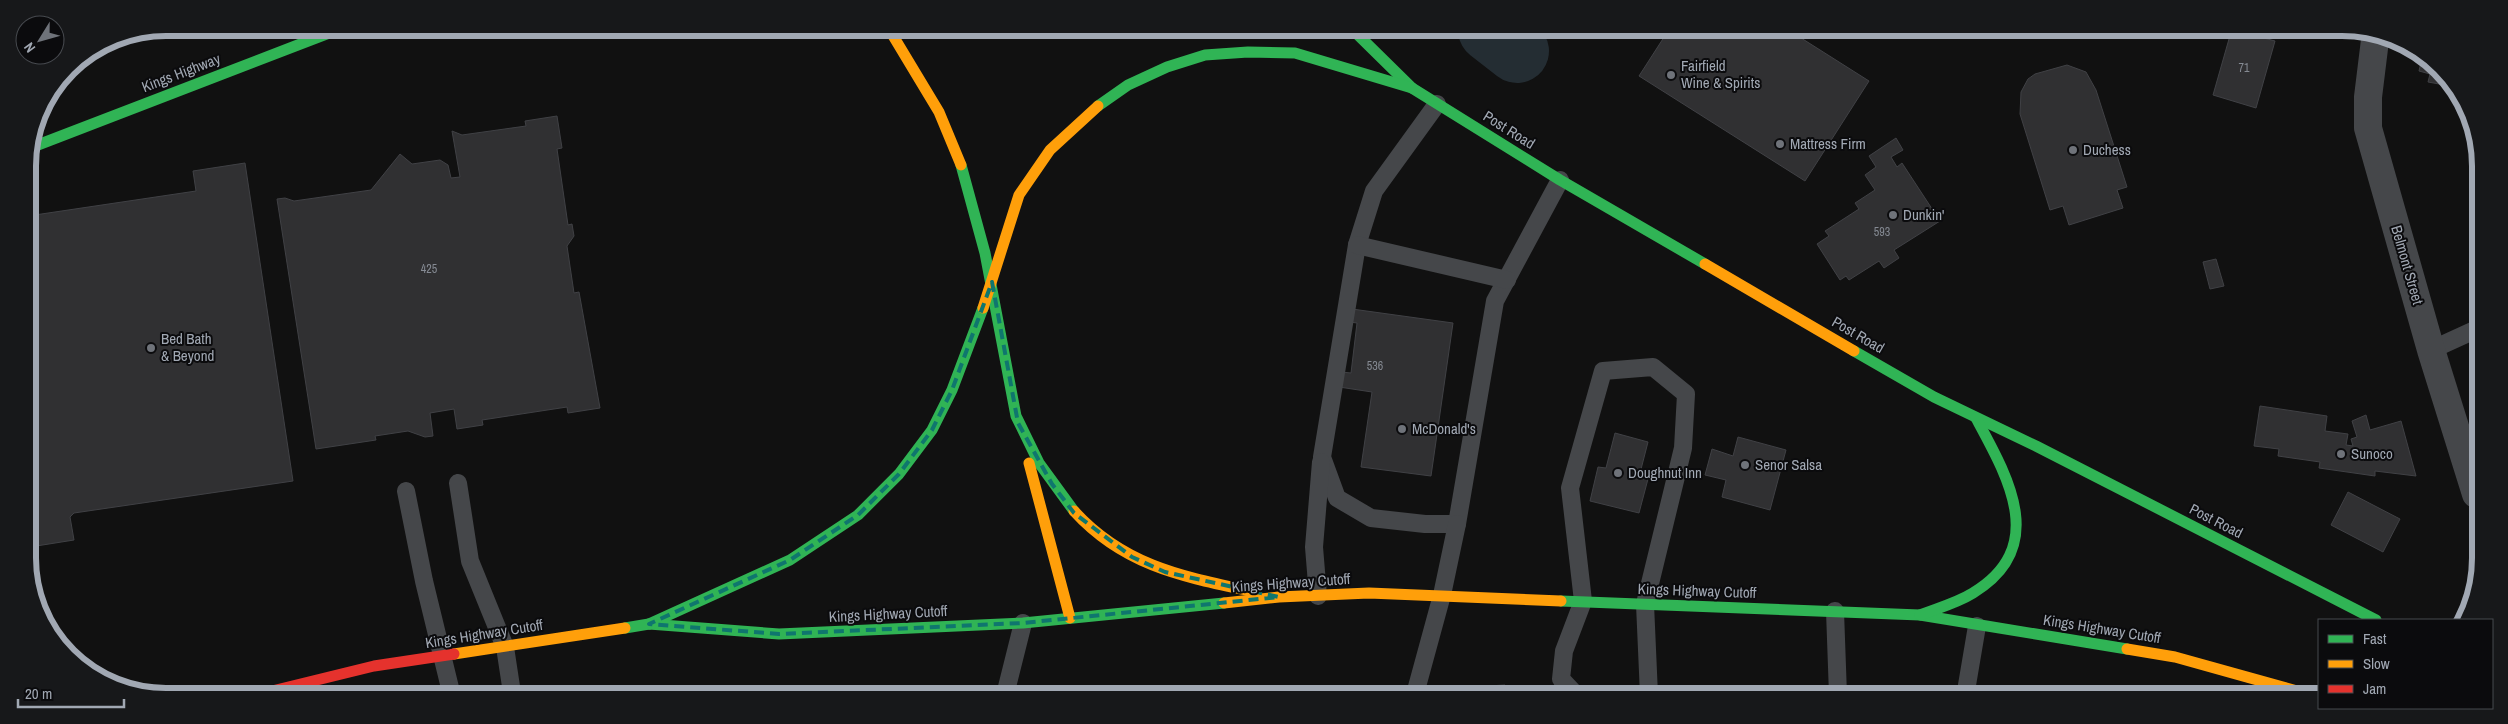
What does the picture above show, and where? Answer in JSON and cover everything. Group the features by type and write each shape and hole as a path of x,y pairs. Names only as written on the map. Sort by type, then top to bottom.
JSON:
{"main road":[{"name":"Post Road","path":"1360,36 1412,88 1437,104 1560,180 1909,382 1976,418 2036,446 2374,619"},
{"name":"Kings Highway","path":"38,145 319,37"},
{"path":"894,37 928,88 961,165 992,282 1018,423 1070,618"},
{"path":"650,624 790,560 858,515 899,474 932,430 952,390 992,282 1019,195 1050,150 1090,110 1128,84 1168,67 1204,55 1248,52 1295,53 1412,88"},
{"path":"1920,615 1979,590 2006,566 2017,541 2019,515 2008,475 1976,418"},
{"path":"1018,423 1052,484 1074,513 1100,535 1132,557 1165,572 1279,597"},
{"name":"Kings Highway Cutoff","path":"285,688 374,666 650,624 779,634 1023,623 1279,597 1369,592 1920,615 1977,626 2175,657 2283,687"}],"street":[{"name":"Belmont Street","path":"2375,41 2368,97 2368,128 2472,481"}],"lane":[{"path":"1318,596 1314,547 1322,457 1357,245 1374,191 1437,104"},
{"path":"1417,687 1442,595 1457,524 1495,301 1560,180"},
{"path":"1357,245 1507,280"},
{"path":"2432,350 2472,331"},
{"path":"1560,687 1564,651 1583,601 1570,488 1603,371 1653,368 1686,394 1682,448 1645,604 1649,687"},
{"path":"1322,457 1337,498 1371,518 1425,524 1457,524"},
{"path":"458,483 470,561 505,647 511,688"},
{"path":"406,491 424,581 444,656 450,688"},
{"path":"1835,611 1838,687"},
{"path":"1007,688 1023,623"},
{"path":"1967,687 1977,626"}],"highlighted area":[{"path":"992,282 1018,423 1052,484 1074,513 1132,557 1165,572 1279,597 1023,623 779,634 649,624 790,560 858,515 899,474 932,430 952,390"}],"building":[{"path":"1665,36 1798,36 1869,81 1805,181 1639,76"},
{"path":"2230,36 2256,36 2275,41 2256,108 2213,95"},
{"path":"2421,63 2443,85 2428,82 2430,74 2419,71"},
{"name":"Duchess","path":"2067,65 2086,72 2096,90 2127,187 2117,190 2123,208 2069,225 2063,206 2050,210 2020,114 2021,92 2028,79 2035,74"},
{"path":"557,116 562,148 557,149 568,225 572,224 574,236 567,246 574,293 579,292 600,408 568,413 567,407 482,420 483,425 457,429 454,409 430,413 433,436 425,437 408,431 375,436 376,440 316,449 277,199 285,198 294,201 371,190 400,154 412,164 440,160 448,165 451,178 460,177 452,131 462,135 526,126 525,121"},
{"name":"Dunkin'","path":"1896,138 1903,150 1891,157 1897,167 1902,163 1940,221 1894,250 1899,258 1884,268 1879,261 1849,280 1846,276 1840,280 1817,244 1829,236 1825,231 1859,209 1855,203 1875,190 1865,175 1876,167 1869,156"},
{"name":"Bed Bath & Beyond","path":"245,163 293,481 74,513 70,517 74,540 36,546 37,215 196,191 193,171"},
{"path":"2216,259 2224,286 2210,289 2203,262"},
{"name":"McDonald's","path":"1352,309 1453,323 1431,476 1361,467 1372,392 1339,387 1341,372 1351,373 1357,323 1350,322"},
{"path":"2260,406 2327,416 2325,431 2348,434 2346,445 2353,446 2351,439 2357,437 2352,421 2366,415 2370,430 2401,421 2416,476 2375,471 2375,476 2319,468 2320,462 2278,456 2279,449 2254,446"},
{"name":"Doughnut Inn","path":"1615,433 1648,442 1639,477 1648,479 1639,513 1590,501 1598,467 1606,468"},
{"name":"Senor Salsa","path":"1738,437 1786,450 1770,510 1722,497 1726,480 1705,475 1712,449 1733,456"},
{"name":"Sunoco","path":"2348,492 2400,519 2383,552 2331,525"},
{"path":"1505,685 1505,687 1462,687"}],"waterway":[{"path":"1498,36 1517,51"}],"traffic: fast":[{"path":"1360,36 1412,88"},
{"path":"38,145 319,37"},
{"path":"1098,106 1128,85 1167,67 1205,55 1248,52 1295,53 1412,88 1560,180 1705,264"},
{"path":"961,165 985,253 1016,416 1039,463 1074,511"},
{"path":"649,624 790,560 858,515 899,474 932,430 952,390 983,308"},
{"path":"1854,351 1934,397 2036,446 2374,619"},
{"path":"1920,615 1967,597 1996,575 2010,555 2016,533 2015,510 2000,464 1976,418"},
{"path":"1561,601 1920,615 2127,649"},
{"path":"625,628 649,624 779,634 1023,623 1224,603"}],"traffic: slow":[{"path":"894,37 939,112 961,165"},
{"path":"983,308 1019,195 1050,150 1098,106"},
{"path":"1705,264 1854,351"},
{"path":"1029,463 1070,618"},
{"path":"1074,511 1094,530 1114,545 1157,567 1180,575 1255,592"},
{"path":"1224,603 1279,597 1369,593 1561,601"},
{"path":"454,654 625,628"},
{"path":"2127,649 2175,657 2283,687"}],"traffic: jam":[{"path":"285,688 374,666 454,654"}],"place":[{"name":"Fairfield Wine & Spirits","path":"1671,75"},
{"name":"Mattress Firm","path":"1780,144"},
{"name":"Duchess","path":"2073,150"},
{"name":"Dunkin'","path":"1893,215"},
{"name":"Bed Bath & Beyond","path":"151,348"},
{"name":"McDonald's","path":"1402,429"},
{"name":"Sunoco","path":"2341,454"},
{"name":"Senor Salsa","path":"1745,465"},
{"name":"Doughnut Inn","path":"1618,473"}]}
